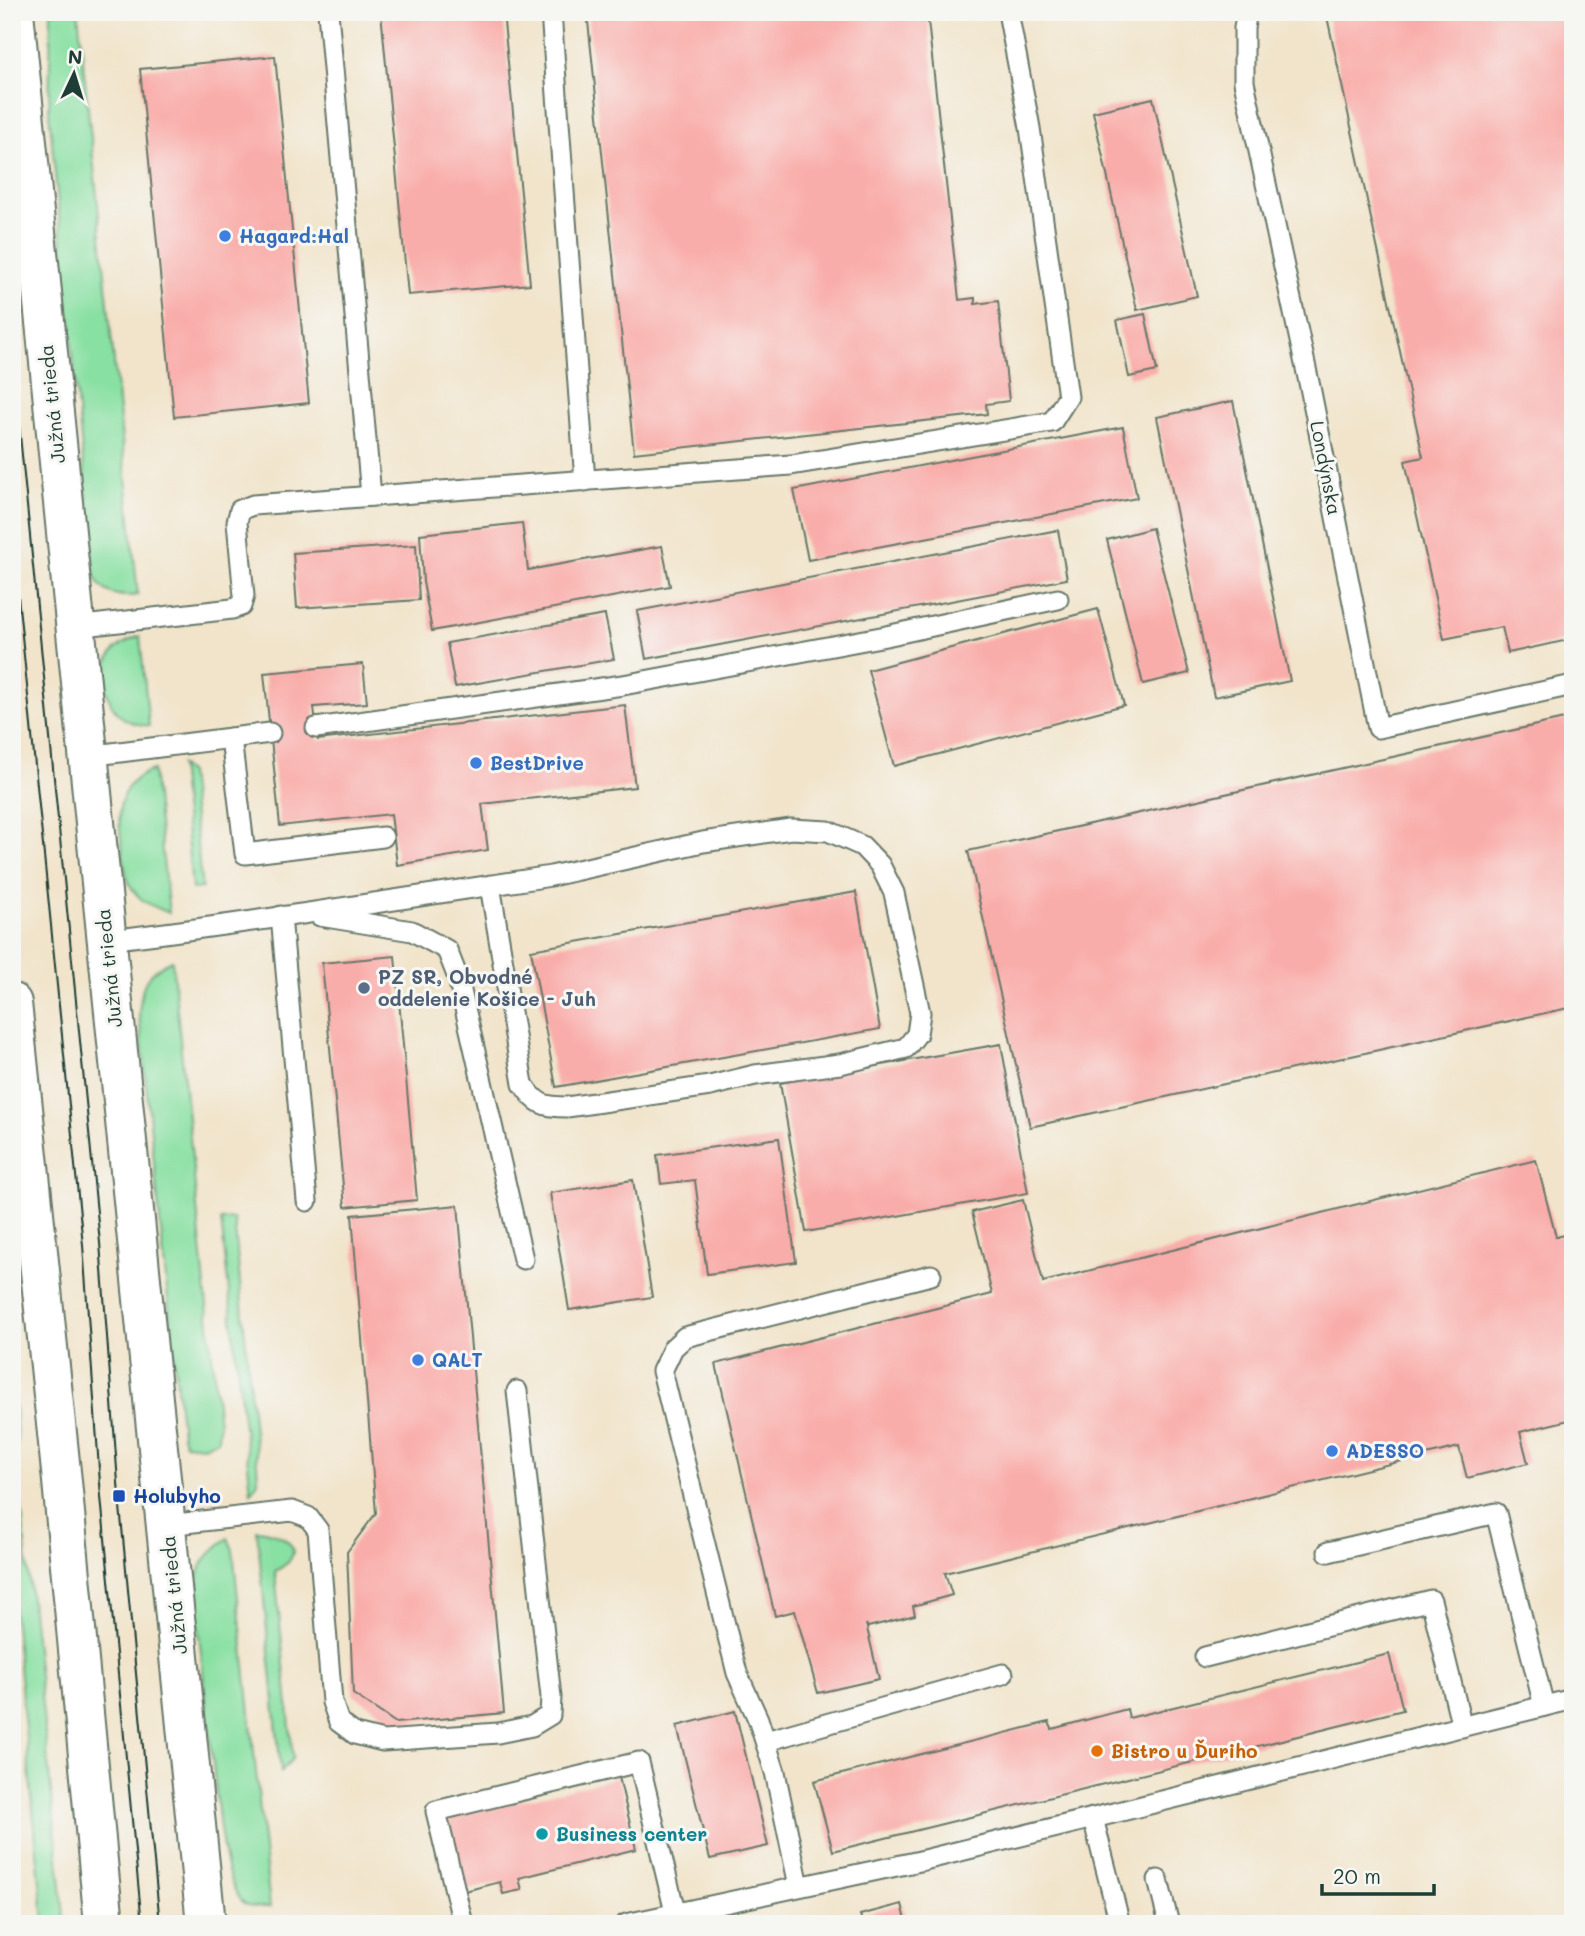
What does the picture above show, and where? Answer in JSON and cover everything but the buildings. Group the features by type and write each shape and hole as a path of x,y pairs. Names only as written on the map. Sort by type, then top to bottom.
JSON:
{"street":[{"name":"Južná trieda","path":"14,12 206,1924"},
{"path":"12,1003 62,1481 104,1924"}],"lane":[{"path":"328,12 371,496"},
{"path":"551,12 585,481"},
{"path":"75,627 241,606 244,596 237,522 240,510 253,505 791,465 1052,422 1068,397 1030,128 1008,12"},
{"name":"Londýnska","path":"1247,12 1244,28 1244,82 1310,387 1378,728 1573,685"},
{"path":"316,728 623,685 886,636 1058,598"},
{"path":"88,756 270,733"},
{"path":"231,738 245,853 383,837"},
{"path":"107,940 551,876 703,842 791,830 828,831 862,846 880,865 894,893 920,1013 917,1034 906,1048 840,1064 755,1075 684,1090 567,1107 550,1107 533,1100 523,1084 490,885"},
{"path":"302,914 412,931 447,950 458,978 523,1259"},
{"path":"281,916 307,1201"},
{"path":"799,1886 775,1772 758,1719 737,1673 662,1371 673,1348 685,1337 931,1275"},
{"path":"167,1525 292,1511 308,1517 317,1530 332,1702 339,1721 355,1734 383,1741 498,1733 532,1726 550,1715 551,1697 517,1391"},
{"path":"1328,1552 1496,1513 1544,1706"},
{"path":"1205,1657 1430,1600 1462,1727"},
{"path":"766,1741 1003,1674"},
{"path":"626,1924 920,1861 1573,1699"},
{"path":"463,1924 436,1811 639,1762 675,1912"},
{"path":"1093,1818 1120,1924"},
{"path":"1158,1880 1169,1924"}],"green space":[{"path":"51,12 78,12 138,595 111,593 101,586 94,574 49,112"},
{"path":"140,636 149,726 132,722 117,712 108,695 105,675 110,657 116,649"},
{"path":"180,765 189,773 202,888 192,889"},
{"path":"153,770 169,913 154,907 133,890 128,881 121,840 119,815 124,794 130,784"},
{"path":"172,960 219,1424 218,1440 203,1446 185,1444 182,1436 139,1015 143,988 150,975"},
{"path":"234,1219 257,1463 258,1482 251,1492 221,1220"},
{"path":"12,1341 17,1446 16,1460 12,1463"},
{"path":"20,1495 65,1924 44,1924 12,1594 12,1496"},
{"path":"257,1530 285,1539 293,1551 286,1564 275,1571 293,1758 281,1772"},
{"path":"228,1538 233,1550 270,1907 249,1905 238,1896 227,1868 220,1829 195,1598 203,1563 212,1551"}],"tram line":[{"path":"12,354 100,1243 119,1496 160,1924"},
{"path":"12,536 83,1245 101,1497 142,1924"}],"place":[{"name":"Hagard:Hal","path":"225,236"},
{"name":"BestDrive","path":"476,763"},
{"name":"PZ SR, Obvodné oddelenie Košice - Juh","path":"364,988"},
{"name":"QALT","path":"418,1360"},
{"name":"ADESSO","path":"1332,1451"},
{"name":"Holubyho","path":"119,1496"},
{"name":"Bistro u Ďuriho","path":"1097,1751"},
{"name":"Business center","path":"542,1834"}]}
